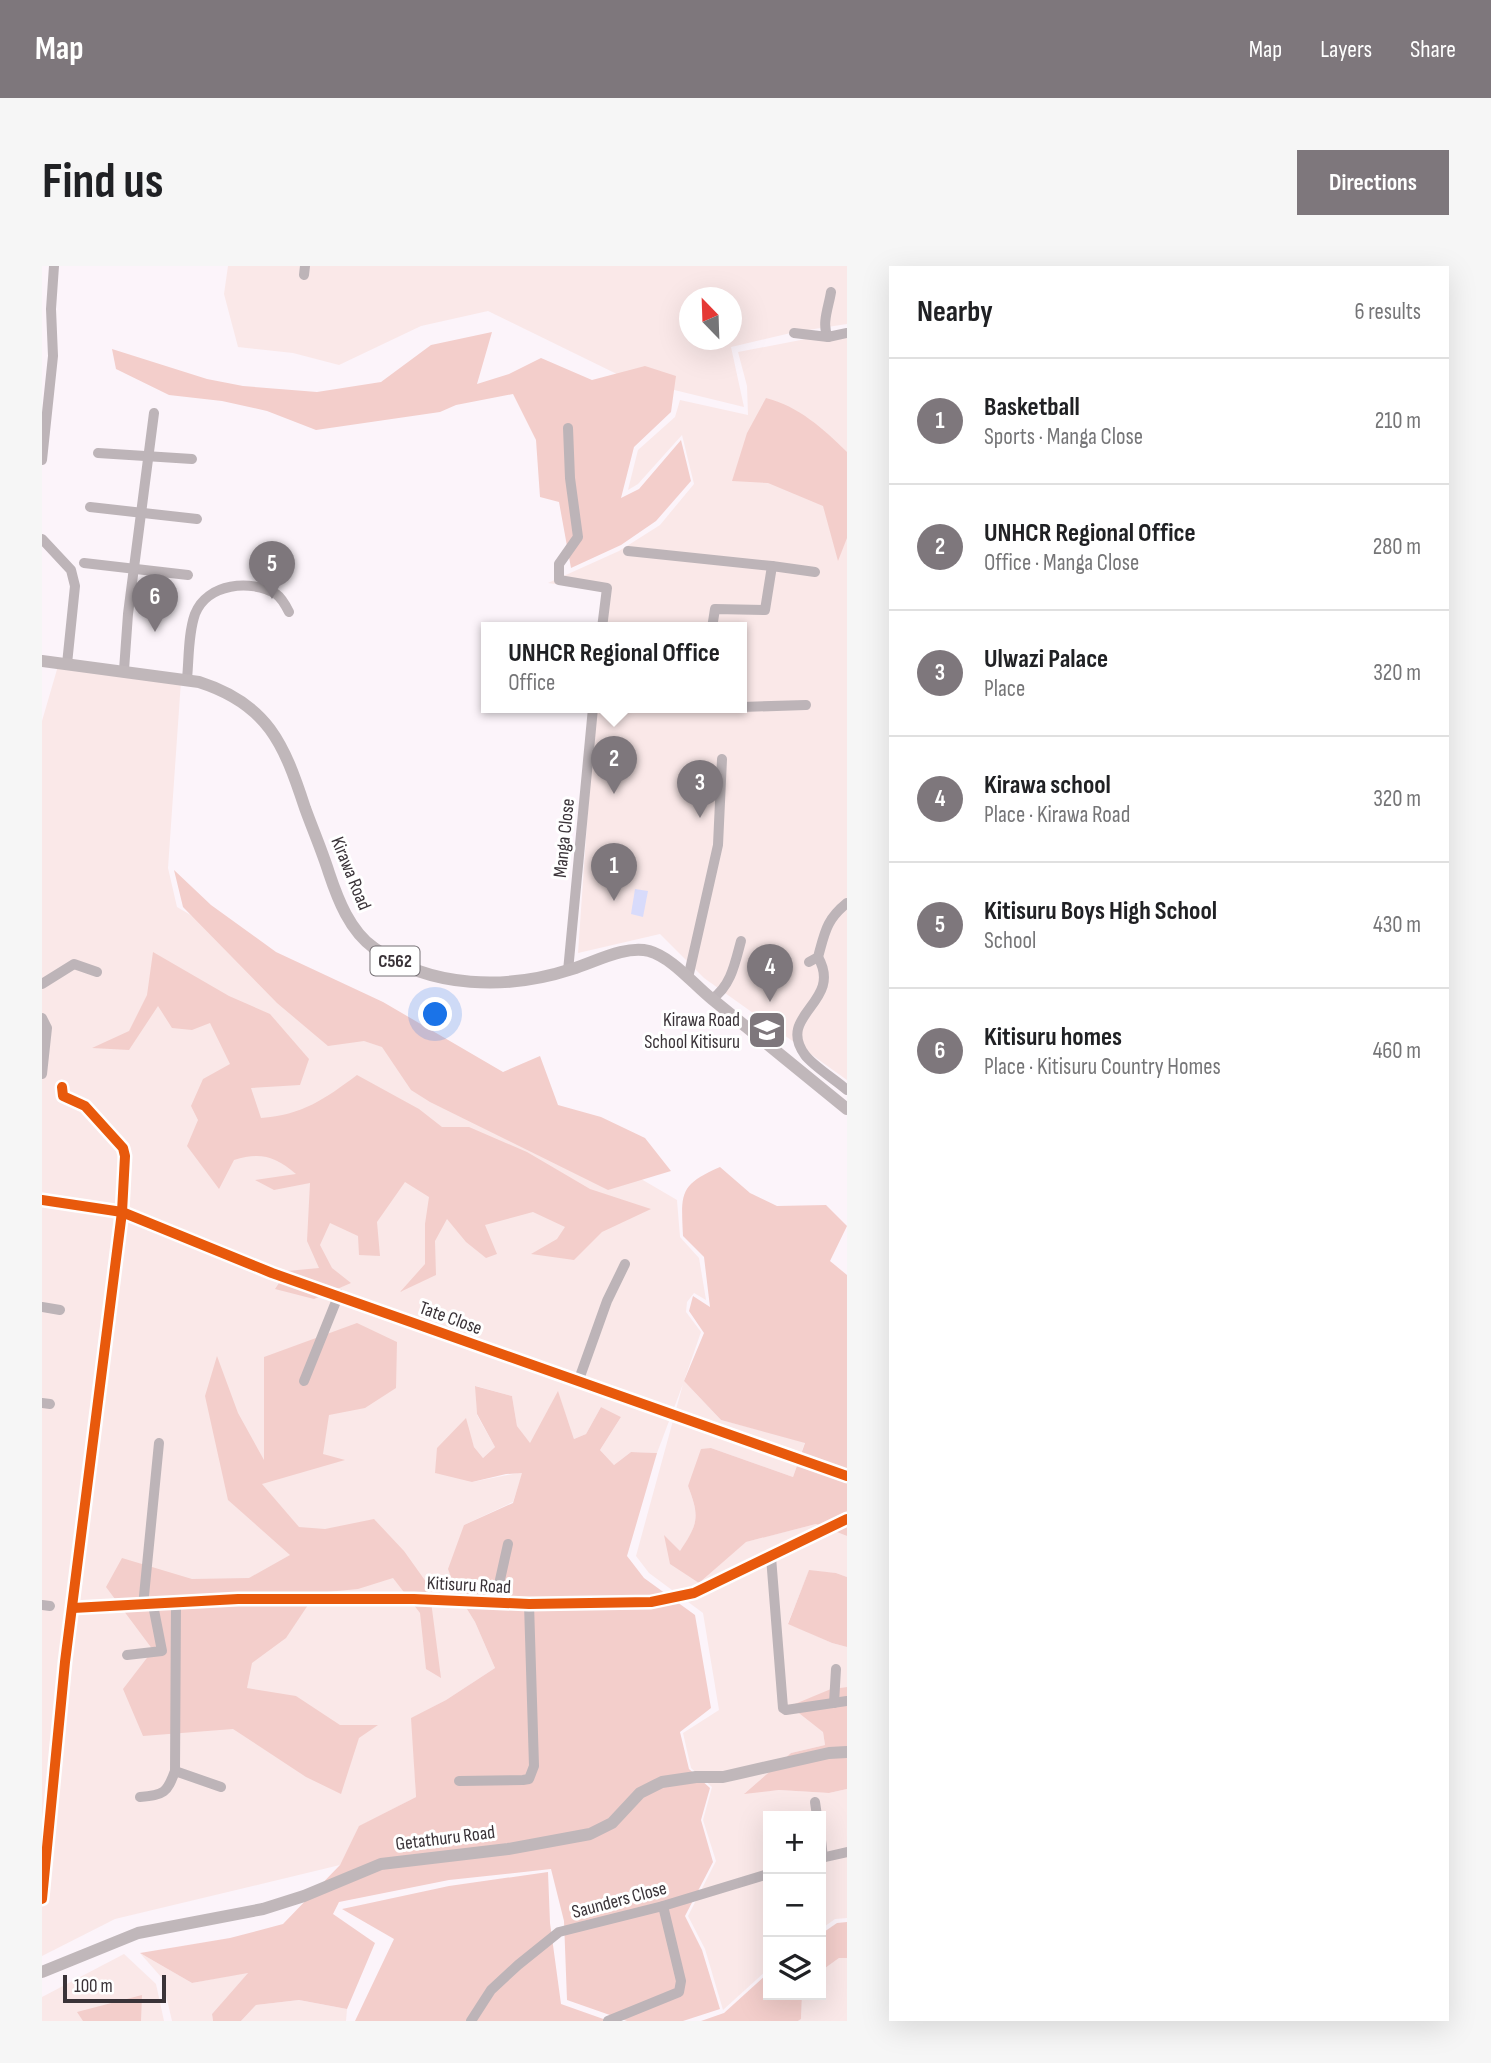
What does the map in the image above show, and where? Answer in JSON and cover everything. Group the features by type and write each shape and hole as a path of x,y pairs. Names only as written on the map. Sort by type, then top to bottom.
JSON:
{"main road":[{"name":"Kirawa Road","path":"42,661 187,679 215,687 235,697 263,720 276,735 300,789 336,895 359,934 387,957 429,974 466,982 505,982 568,971 638,950 659,956 847,1109"},
{"name":"Getathuru Road","path":"42,1972 138,1933 263,1909 304,1896 381,1864 508,1849 590,1834 612,1823 640,1793 662,1782 696,1777 723,1777 828,1753 847,1752"}],"street":[{"path":"42,460 53,356 51,309 54,266"},
{"path":"828,337 825,325 831,292"},
{"path":"794,333 828,337 847,334"},
{"path":"124,670 130,599 154,413"},
{"path":"568,428 570,478 578,537 559,564 559,580 607,588 603,622"},
{"path":"98,453 192,459"},
{"path":"90,507 197,519"},
{"path":"42,539 71,570 75,586 67,664"},
{"path":"628,551 816,572"},
{"path":"83,563 188,575"},
{"path":"713,622 715,609 765,610 772,566"},
{"path":"187,679 191,631 196,612 203,602 219,589 242,585 261,589 278,595 289,612"},
{"path":"747,707 806,705"},
{"name":"Manga Close","path":"568,971 593,713"},
{"path":"688,978 718,845 722,760"},
{"path":"847,903 834,913 827,923 814,960 824,968 826,981 820,995 805,1012 798,1028 800,1043 806,1056 847,1090"},
{"path":"712,999 721,992 730,978 741,941"},
{"path":"42,984 74,964 97,972"},
{"path":"42,1018 47,1028 42,1074"},
{"path":"42,1899 65,1662 122,1213 123,1148 85,1106 63,1096 62,1087"},
{"name":"Tate Close","path":"42,1200 122,1213 272,1273 339,1294 578,1382 847,1476"},
{"path":"578,1382 607,1301 625,1264"},
{"path":"304,1381 339,1294"},
{"path":"42,1307 60,1310"},
{"path":"127,1655 162,1651 148,1606 159,1443"},
{"name":"Kitisuru Road","path":"73,1608 148,1606 237,1599 362,1598 529,1604 651,1602 694,1593 847,1519"},
{"path":"495,1602 508,1544"},
{"path":"771,1557 783,1708 786,1710 847,1701"},
{"path":"140,1797 159,1796 169,1786 175,1771 176,1604"},
{"path":"458,1781 523,1780 532,1774 534,1766 529,1604"},
{"path":"834,1703 836,1669"},
{"path":"175,1771 221,1787"},
{"path":"815,1802 816,1811"},
{"path":"826,1857 847,1852"},
{"name":"Saunders Close","path":"471,2021 491,1990 517,1965 559,1932 663,1906 763,1876"},
{"path":"607,2021 679,1993 681,1981 663,1906"}],"shaded area":[{"path":"228,266 847,266 847,324 742,344 742,287 679,287 679,350 732,350 744,407 625,378 488,311 421,326 339,365 293,353 238,347 224,294"},
{"path":"847,331 847,1080 704,978 660,934 578,953 595,713 747,713 747,622 600,622 603,591 548,583 619,551 660,525 694,484 682,435 638,484 628,490 638,450 675,417 680,400 748,415 747,386 738,352"},
{"path":"492,332 477,384 509,374 541,358 592,380 645,366 676,376 671,412 634,447 621,498 639,489 681,440 691,481 656,521 621,545 571,568 559,502 540,497 536,440 513,394 456,405 440,412 316,430 267,411 222,401 169,395 116,369 112,349 207,379 243,386 317,392 381,382 431,345"},
{"path":"766,398 800,413 847,452 847,538 838,561 823,506 768,483 732,481 747,433"},
{"path":"58,666 181,681 168,868 177,907 677,1200 680,1237 699,1258 706,1300 694,1293 687,1302 686,1312 701,1332 684,1381 721,1420 805,1442 793,1477 711,1448 688,1486 695,1513 691,1534 680,1552 666,1537 699,1583 745,1542 816,1524 847,1536 847,1577 836,1573 809,1571 788,1623 847,1647 847,1687 831,1689 823,1732 825,1745 791,1753 745,1793 779,1790 829,1793 847,1789 847,1918 835,1919 826,1925 826,1811 763,1811 763,1974 723,2010 705,1949 688,1916 716,1861 703,1820 712,1787 691,1768 683,1733 719,1710 703,1613 649,1573 636,1556 683,1384 657,1453 631,1452 614,1465 600,1450 621,1417 601,1407 586,1434 574,1439 558,1392 530,1444 517,1426 512,1396 476,1386 477,1415 495,1447 483,1458 474,1447 465,1419 472,1482 523,1472 513,1502 464,1525 457,1593 475,1622 495,1668 446,1700 412,1718 416,1797 360,1826 340,1865 115,1919 42,1956 42,721"},
{"path":"174,870 211,905 276,952 383,1002 503,1072 540,1056 558,1105 601,1117 645,1138 671,1171 608,1190 430,1102 411,1090 382,1047 364,1041 328,1046 277,1003 183,907"},
{"path":"153,952 229,996 270,1014 309,1059 300,1085 251,1088 261,1118 301,1109 357,1075 419,1109 442,1127 469,1127 527,1152 590,1189 651,1209 602,1232 574,1260 531,1254 557,1239 565,1227 533,1212 485,1225 497,1254 486,1258 466,1242 447,1219 435,1241 436,1275 400,1292 425,1264 425,1224 429,1197 405,1182 377,1222 380,1256 359,1255 358,1236 330,1223 320,1245 332,1268 351,1283 314,1299 275,1289 287,1271 319,1268 307,1241 310,1183 274,1190 255,1180 296,1174 267,1157 252,1156 234,1160 219,1189 187,1146 198,1120 191,1106 203,1079 230,1064 210,1023 192,1030 172,1028 158,1006 129,1050 92,1048 129,1031 147,995"},
{"path":"720,1167 750,1193 777,1206 826,1205 847,1226 830,1261 847,1275 847,1536 816,1524 746,1542 699,1583 670,1564 664,1535 680,1551 691,1534 695,1513 688,1486 701,1449 711,1448 793,1477 805,1443 721,1420 684,1381 704,1333 689,1311 693,1296 710,1307 704,1257 683,1236 683,1200 690,1185"},
{"path":"357,1323 397,1342 396,1388 365,1408 329,1415 323,1454 345,1460 262,1484 299,1527 325,1529 374,1519 404,1551 429,1586 441,1678 426,1669 420,1613 393,1578 358,1589 327,1592 312,1599 286,1638 252,1663 247,1688 296,1696 340,1725 378,1725 359,1738 341,1794 306,1777 233,1729 143,1736 123,1689 153,1650 106,1587 122,1558 192,1579 249,1578 290,1555 228,1500 205,1396 217,1356 238,1413 264,1460 264,1357"},
{"path":"475,1386 512,1396 517,1426 530,1443 558,1391 574,1439 586,1434 601,1407 621,1417 600,1450 614,1465 631,1452 657,1453 627,1556 644,1578 695,1615 711,1708 680,1732 689,1769 710,1788 701,1820 713,1862 685,1916 702,1950 720,2009 683,2021 627,2021 567,2000 564,1921 551,1869 449,1880 339,1902 333,1914 375,1943 347,2009 299,2000 256,2005 241,2021 213,2021 212,2014 248,1973 192,1983 140,1953 230,1938 283,1924 340,1865 359,1826 416,1797 411,1718 446,1700 495,1668 475,1622 457,1593 448,1569 464,1525 513,1503 522,1473 472,1482 435,1473 437,1448 466,1418 474,1447 483,1458 495,1447 477,1414"},
{"path":"809,1570 847,1577 847,1647 788,1624"},
{"path":"847,1687 847,1789 829,1793 779,1790 744,1794 791,1753 825,1745 823,1732 790,1706 831,1689"},
{"path":"548,1872 550,1923 561,2004 609,2021 355,2021 394,1939 342,1909 449,1886"},
{"path":"847,1922 847,1958 839,1958 826,1967 826,1931 837,1923"},
{"path":"140,1953 192,1983 249,1972 212,2014 213,2021 172,2021 162,1978"},
{"path":"124,1954 156,1984 164,2021 42,2021 42,1997"},
{"path":"839,1958 847,1958 847,2021 798,2021 801,2019 802,2000 826,2000 826,1967"},
{"path":"763,1978 763,2000 802,2000 801,2019 798,2021 701,2021 724,2013"},
{"path":"142,1995 141,2021 83,2021 77,2012"},
{"path":"299,2000 347,2009 346,2021 241,2021 256,2005"}],"water":[{"path":"635,889 648,891 643,917 631,914"}],"cycle path":[{"path":"42,1899 65,1662 122,1212 125,1156 123,1148 85,1106 63,1096 62,1087"},
{"path":"42,1200 122,1212 272,1273 847,1476"},
{"path":"73,1608 238,1599 414,1599 529,1604 651,1602 694,1593 847,1519"}],"place":[{"name":"Kitisuru Boys High School","path":"272,599"},
{"name":"Kitisuru homes","path":"155,632"},
{"name":"UNHCR Regional Office","path":"614,794"},
{"name":"Ulwazi Palace","path":"700,818"},
{"name":"Basketball","path":"614,901"},
{"name":"Kirawa school","path":"770,1002"},
{"name":"Kirawa Road School Kitisuru","path":"767,1030"}]}
